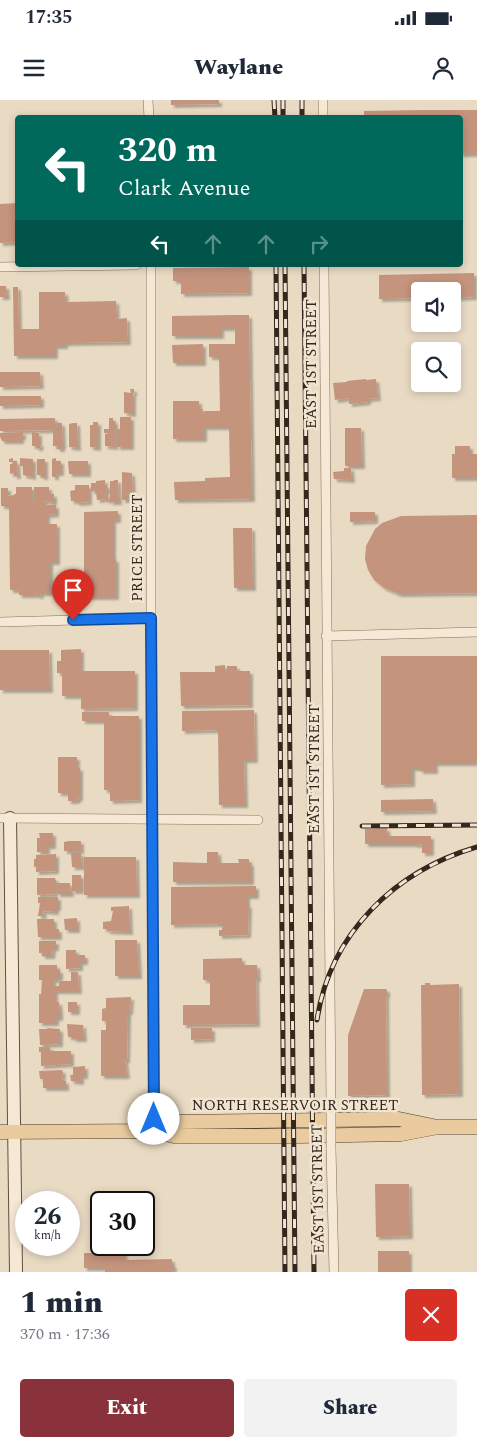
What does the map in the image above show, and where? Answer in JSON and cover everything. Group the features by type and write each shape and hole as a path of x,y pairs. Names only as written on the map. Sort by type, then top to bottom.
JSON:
{"main road":[{"name":"NORTH RESERVOIR STREET","path":"154,1131 176,1122 351,1119 399,1119 438,1127"},
{"name":"NORTH RESERVOIR STREET","path":"0,1132 154,1131 174,1136 299,1136 400,1134 438,1127"},
{"path":"438,1127 477,1127"}],"street":[{"path":"148,100 148,115"},
{"path":"322,100 323,115"},
{"path":"0,267 15,267"},
{"name":"PRICE STREET","path":"151,267 154,1131"},
{"name":"EAST 1ST STREET","path":"324,267 331,1148 334,1272"},
{"path":"0,622 151,618"},
{"path":"326,636 477,632"},
{"path":"16,1272 5,818 258,820"}],"building":[{"path":"171,100 219,100 219,104 171,105"},
{"path":"477,110 477,154 463,154 463,115 364,115 364,111"},
{"path":"15,203 15,242 0,243 0,204"},
{"path":"249,267 249,293 181,294 181,281 173,281 173,268"},
{"path":"474,273 474,297 461,298 461,282 411,282 411,298 379,299 379,275"},
{"path":"0,286 6,286 7,297 0,297"},
{"path":"13,287 18,287 19,329 39,329 39,292 65,292 66,302 116,301 117,319 127,318 128,342 65,343 65,346 55,346 55,356 14,356"},
{"path":"249,315 252,499 175,500 174,482 205,481 205,478 230,477 229,427 204,427 204,439 173,439 173,401 199,401 199,409 203,409 203,420 204,411 220,411 219,357 209,357 209,344 235,344 235,328 221,328 221,336 172,336 172,316"},
{"path":"203,344 203,363 173,363 172,345"},
{"path":"0,372 40,372 41,386 0,387"},
{"path":"376,379 378,398 368,399 368,402 349,404 349,398 335,400 333,383"},
{"path":"130,389 134,389 133,414 124,413 124,392 131,393"},
{"path":"0,396 41,396 41,405 0,406"},
{"path":"120,417 131,417 131,447 117,447 117,429 120,429"},
{"path":"55,418 55,427 57,427 57,423 62,423 62,449 57,449 57,446 53,446 53,430 0,431 0,419"},
{"path":"109,418 113,418 113,421 115,421 115,447 105,446 105,434 109,433 104,433 104,429 109,429"},
{"path":"93,422 98,422 98,448 90,447 90,425 93,425"},
{"path":"77,423 78,448 69,447 69,424"},
{"path":"345,428 361,428 362,466 345,466"},
{"path":"23,432 21,441 2,441 0,437 0,433"},
{"path":"32,432 39,433 40,448 32,446"},
{"path":"455,446 470,446 470,454 477,454 477,478 452,478 452,454 455,454"},
{"path":"13,458 13,461 17,461 18,476 14,476 14,473 10,474 10,464 13,464 13,462 9,462 9,459"},
{"path":"20,458 33,459 33,477 23,475 23,466 20,466"},
{"path":"56,458 56,461 61,461 61,473 56,473 56,477 52,477 52,459"},
{"path":"37,459 45,459 45,477 37,475"},
{"path":"68,461 88,461 88,474 69,474"},
{"path":"344,468 351,468 352,480 334,479 333,472 344,471"},
{"path":"122,472 132,473 133,493 128,493 128,500 122,500"},
{"path":"105,480 108,491 106,491 106,495 108,495 109,501 106,501 106,499 97,500 96,491 91,491 91,483"},
{"path":"118,480 119,502 110,502 110,481"},
{"path":"75,485 89,485 89,502 77,503 76,501 71,501 70,491 75,490"},
{"path":"16,487 32,487 32,502 34,502 34,487 49,487 49,494 54,494 54,503 44,501 44,503 46,505 56,505 56,514 47,515 47,524 57,524 57,562 50,562 50,593 41,593 40,596 37,596 37,593 36,595 19,595 18,590 10,590 9,506 1,506 1,488 8,488 8,496 16,494"},
{"path":"118,511 118,520 113,520 113,559 116,559 116,597 84,597 84,512"},
{"path":"350,512 375,512 375,521 350,522"},
{"path":"477,515 477,593 399,594 384,588 374,580 368,570 365,559 366,546 375,529 382,523 401,516"},
{"path":"233,528 252,528 253,588 234,588"},
{"path":"81,649 81,671 135,671 135,708 81,709 81,696 62,696 62,673 57,673 57,661 61,661 61,650"},
{"path":"0,650 49,650 50,690 0,690"},
{"path":"381,656 477,656 477,758 475,758 475,763 435,763 435,771 420,771 420,768 412,768 412,784 381,785"},
{"path":"225,665 225,671 227,671 227,666 237,666 237,671 250,671 250,705 181,706 180,672 215,672 215,666"},
{"path":"254,710 255,760 244,760 245,805 219,805 218,730 182,731 182,711"},
{"path":"82,712 109,712 109,716 139,716 139,800 110,801 110,790 104,790 104,721 82,721"},
{"path":"58,757 77,757 77,768 80,768 80,797 76,801 68,801 68,793 58,793"},
{"path":"433,799 434,811 381,812 381,800"},
{"path":"387,828 388,836 431,836 431,853 422,853 422,844 365,844 365,829"},
{"path":"39,833 53,833 53,846 47,846 47,852 37,852 37,838 40,838"},
{"path":"81,841 81,851 64,851 64,842"},
{"path":"207,852 218,852 219,863 239,863 238,859 249,859 249,863 251,863 251,882 173,882 173,862 207,863"},
{"path":"71,853 81,853 82,867 72,867"},
{"path":"56,854 56,871 36,872 34,859 36,859 36,855"},
{"path":"84,857 136,857 137,895 84,895"},
{"path":"72,875 81,875 81,891 72,891"},
{"path":"37,878 55,878 57,884 70,883 71,894 57,894 57,890 55,890 55,894 37,895"},
{"path":"256,886 256,896 247,896 247,905 249,905 248,935 219,936 219,930 222,930 223,926 219,926 219,924 171,925 171,887"},
{"path":"38,897 58,897 56,912 43,911 44,916 38,916 40,903 38,903"},
{"path":"129,906 130,932 107,931 107,929 103,929 103,922 111,921 113,911 111,911 111,907"},
{"path":"77,918 77,930 65,930 64,919"},
{"path":"37,919 54,919 54,929 59,929 59,937 38,937"},
{"path":"115,940 137,940 139,976 115,976"},
{"path":"39,941 56,941 56,948 53,948 52,956 42,956 42,953 39,953"},
{"path":"66,950 76,950 76,955 85,955 85,962 80,962 80,968 66,969"},
{"path":"242,958 242,965 257,965 257,1024 183,1025 183,1005 210,1005 210,980 203,980 203,959"},
{"path":"39,965 57,965 57,970 60,970 60,978 53,980 53,986 59,986 59,981 71,981 71,972 78,972 79,991 55,991 55,1002 59,1002 60,1012 60,1018 56,1018 56,1023 39,1023 39,994 41,994 42,980 39,980"},
{"path":"425,983 430,983 430,985 459,984 460,1094 422,1095 421,985 425,985"},
{"path":"364,989 387,990 387,1095 348,1096 348,1035"},
{"path":"131,997 130,1012 128,1012 127,1060 125,1060 127,1076 101,1076 101,1030 106,1030 106,1021 102,1021 102,1009 106,1008 106,998"},
{"path":"68,1002 77,1002 77,1012 68,1012"},
{"path":"67,1024 83,1025 84,1039 68,1037"},
{"path":"191,1028 212,1028 212,1039 191,1040"},
{"path":"39,1029 60,1029 60,1044 40,1045"},
{"path":"39,1047 50,1047 50,1051 71,1051 71,1064 41,1066"},
{"path":"85,1066 85,1076 81,1076 81,1082 71,1081 70,1075 73,1075 73,1067"},
{"path":"62,1070 62,1081 66,1081 66,1088 43,1088 43,1079 40,1079 39,1071"},
{"path":"375,1184 409,1184 410,1236 376,1237"},
{"path":"378,1251 409,1251 409,1272 378,1272"},
{"path":"84,1253 90,1253 90,1256 125,1256 125,1260 172,1259 174,1269 172,1269 172,1272 105,1272 105,1268 84,1268"}],"railway":[{"path":"274,100 275,115"},
{"path":"283,100 283,115"},
{"path":"302,100 302,115"},
{"path":"276,267 285,1272"},
{"path":"285,267 295,1272"},
{"path":"304,267 314,1272"},
{"path":"362,826 477,825"},
{"path":"317,1020 324,989 336,960 352,933 371,910 394,889 419,872 447,858 477,847"}],"route":[{"path":"73,620 151,618 154,1119"}]}
